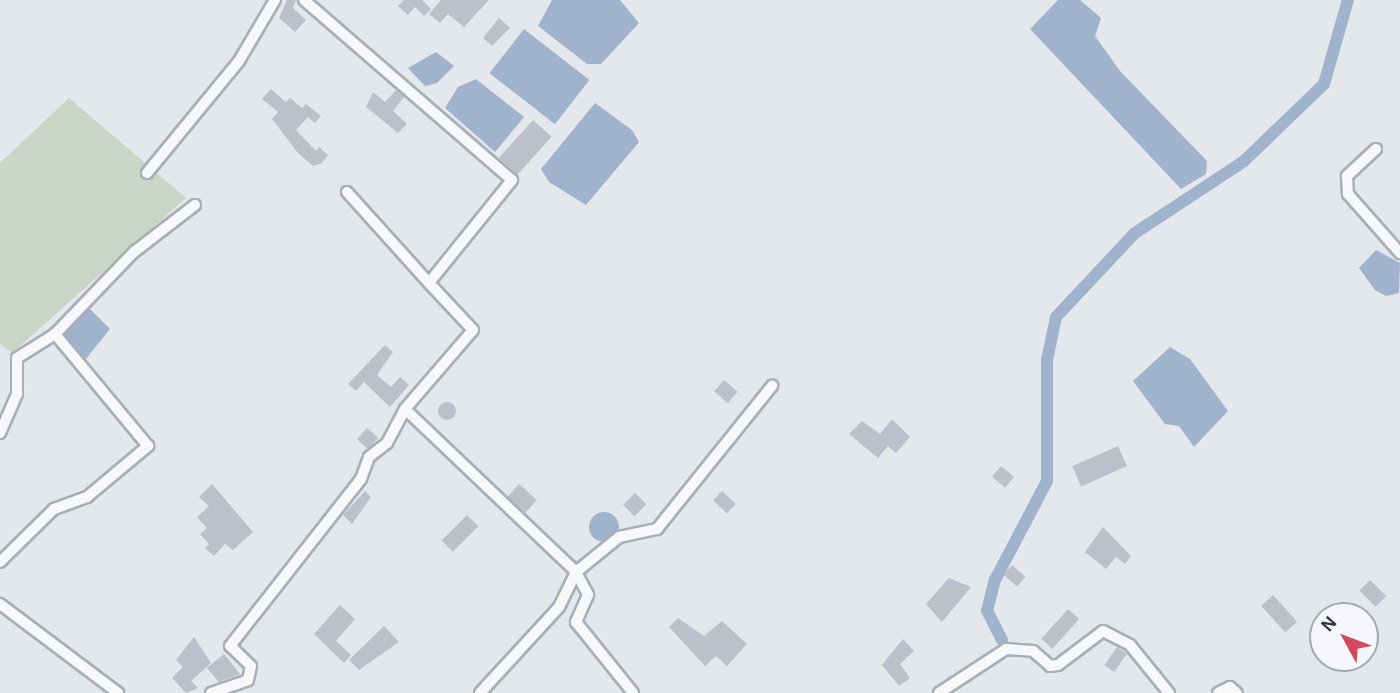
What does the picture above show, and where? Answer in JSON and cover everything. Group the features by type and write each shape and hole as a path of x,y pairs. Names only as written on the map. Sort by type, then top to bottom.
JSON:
{"street":[{"path":"147,173 239,61 275,0"},
{"path":"304,0 512,180 429,283"},
{"path":"1376,149 1348,176 1348,194 1400,253"},
{"path":"211,693 247,680 251,666 230,646 361,479 369,457 387,443 405,408 473,330 347,192"},
{"path":"0,433 17,394 17,358 55,334 134,252 195,205"},
{"path":"0,562 54,509 87,498 148,446 55,334"},
{"path":"480,693 559,607 576,572 619,537 657,529 772,386"},
{"path":"405,408 576,572 588,595 576,622 633,693"},
{"path":"0,604 115,692"},
{"path":"939,693 1006,649 1033,651 1050,666 1058,665 1103,631 1130,645 1169,693"},
{"path":"1218,693 1230,687 1237,693"}],"green space":[{"path":"69,98 186,198 12,353 0,344 0,163"}],"water":[{"path":"552,0 620,0 639,23 601,64 587,64 538,26"},
{"path":"1058,0 1080,0 1101,18 1095,36 1120,71 1207,161 1206,174 1181,189 1030,29"},
{"path":"524,29 589,80 555,124 490,73"},
{"path":"436,52 454,66 437,83 425,86 408,68"},
{"path":"476,79 524,117 495,152 445,108 458,87"},
{"path":"595,103 632,130 639,142 586,205 549,182 541,169"},
{"path":"1376,250 1400,263 1399,293 1386,296 1375,290 1359,268"},
{"path":"89,308 110,329 85,360 64,334"},
{"path":"1170,347 1190,359 1228,411 1194,447 1179,426 1165,424 1133,381"},
{"path":"604,512 615,516 619,527 615,538 604,542 593,538 589,527 593,516"}],"building":[{"path":"287,0 296,0 293,8 306,20 295,32 279,18"},
{"path":"404,0 422,0 431,9 424,16 415,7 408,15 398,6"},
{"path":"441,0 489,0 464,27 448,14 440,23 429,14"},
{"path":"499,18 510,28 492,46 483,38"},
{"path":"271,89 286,102 290,98 302,108 306,104 321,116 315,123 308,117 296,130 316,151 319,147 328,155 322,163 313,166 298,153 272,119 278,112 262,99"},
{"path":"396,90 404,97 393,111 407,124 398,133 366,107 373,92 385,102"},
{"path":"533,120 552,137 517,175 499,158"},
{"path":"385,345 393,352 377,375 391,387 400,377 409,385 390,407 364,382 356,391 348,384"},
{"path":"724,380 738,392 728,403 714,391"},
{"path":"443,402 451,402 456,411 454,418 443,420 438,415 438,407"},
{"path":"892,419 910,437 896,453 888,446 878,458 849,434 862,421 880,434"},
{"path":"367,428 378,438 368,449 357,439"},
{"path":"1118,446 1127,466 1081,486 1072,466"},
{"path":"1001,466 1014,477 1005,488 992,477"},
{"path":"212,484 253,532 233,550 225,544 214,556 205,548 209,544 200,534 207,528 197,517 209,506 199,497"},
{"path":"519,484 537,500 525,513 508,497"},
{"path":"365,491 371,497 352,524 343,515"},
{"path":"722,491 736,504 727,513 713,501"},
{"path":"635,493 646,504 634,516 623,505"},
{"path":"467,515 478,526 453,552 442,540"},
{"path":"1103,527 1131,556 1125,564 1116,557 1106,569 1085,552"},
{"path":"1012,565 1026,577 1017,587 1003,575"},
{"path":"949,578 971,587 942,622 926,604"},
{"path":"1370,580 1386,596 1379,604 1371,602 1359,591"},
{"path":"1273,595 1297,622 1285,632 1261,606"},
{"path":"340,605 355,619 336,641 351,655 344,663 314,634"},
{"path":"1068,609 1079,619 1052,649 1041,639"},
{"path":"678,618 704,636 722,621 747,644 727,666 716,656 705,666 669,627"},
{"path":"384,626 399,642 359,670 349,660"},
{"path":"194,637 211,663 191,681 198,688 186,693 172,678 183,667 176,660"},
{"path":"903,639 914,651 900,664 910,678 899,686 882,665"},
{"path":"1117,647 1127,654 1114,672 1104,665"},
{"path":"224,654 240,674 219,682 207,668"}],"waterway":[{"path":"1002,640 987,611 995,580 1047,481 1047,360 1056,317 1135,233 1244,161 1324,84 1348,0"}]}
